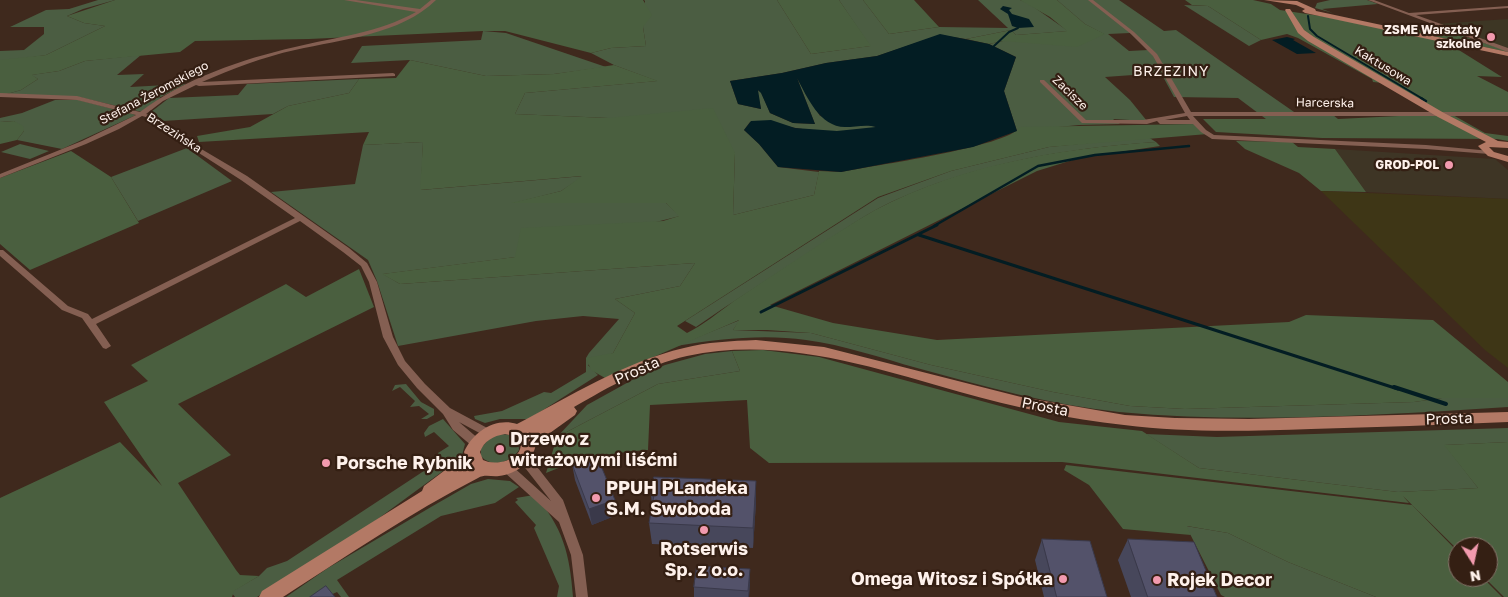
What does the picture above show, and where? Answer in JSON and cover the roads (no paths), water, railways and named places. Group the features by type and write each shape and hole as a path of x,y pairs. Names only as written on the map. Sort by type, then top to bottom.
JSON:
{"main road":[{"path":"1258,0 1281,4 1300,4 1305,10"},
{"path":"1267,0 1281,4 1288,10 1305,10 1508,52"},
{"name":"Kaktusowa","path":"1288,10 1301,31 1311,39 1461,127 1488,147"},
{"path":"1296,22 1305,10"},
{"path":"1488,147 1508,145"},
{"path":"1488,147 1508,159"},
{"name":"Prosta","path":"524,435 597,390 636,370 674,356 724,345 768,343 828,351 1037,406 1138,421 1236,425 1508,417"},
{"path":"268,597 447,483 479,451 506,428 524,435 528,449 523,458 507,468 494,470 479,451"}],"street":[{"path":"346,0 422,11"},
{"name":"Stefana Żeromskiego","path":"0,176 88,141 144,114 162,100 236,65 293,49 355,36 404,21 422,11 434,0"},
{"path":"1090,0 1144,42 1155,55 1190,114 1212,137 1426,147 1488,147"},
{"path":"1370,0 1508,52"},
{"path":"1407,14 1508,8"},
{"path":"196,84 393,75"},
{"name":"Zacisze","path":"1042,81 1084,122"},
{"name":"Brzezińska","path":"0,95 69,97 144,114 300,218 364,266 373,282 388,337 401,363 447,411 457,427 479,451"},
{"name":"Harcerska","path":"1143,122 1190,114 1369,115 1435,112 1508,114"},
{"name":"Harcerska","path":"1084,122 1197,122"},
{"path":"91,323 300,218"},
{"path":"0,252 65,308 85,316 106,346"},
{"path":"523,458 557,500 577,555 582,597"},
{"path":"507,468 566,522"}],"water":[{"path":"1003,6 1012,8 1009,10 1012,14 1029,19 1034,27 1018,28 1012,26 1008,14 1000,9"},
{"path":"940,34 989,44 1016,57 1004,91 1017,131 973,147 841,172 778,167 759,144 744,130 751,121 771,120 795,128 837,131 876,127 845,127 836,126 828,122 815,110 797,78 815,124 793,123 770,113 758,90 761,109 738,104 730,81 782,73 826,63 877,56"},
{"path":"1287,37 1295,39 1293,40 1316,53 1297,54 1272,40"}],"waterway":[{"path":"1308,16 1310,29 1317,36 1423,99"},
{"path":"994,46 1009,32 1018,28"},
{"path":"1421,98 1426,101"},
{"path":"934,226 1038,166 1095,155 1189,146"},
{"path":"761,312 937,225"},
{"path":"919,235 1398,389"},
{"path":"1394,387 1446,404"}],"place":[{"name":"ZSME Warsztaty szkolne","path":"1491,37"},
{"name":"GROD-POL","path":"1449,165"},
{"name":"Drzewo z witrażowymi liśćmi","path":"500,449"},
{"name":"Porsche Rybnik","path":"326,463"},
{"name":"PPUH PLandeka S.M. Swoboda","path":"596,498"},
{"name":"Rotserwis Sp. z o.o.","path":"704,530"},
{"name":"Omega Witosz i Spółka","path":"1063,579"},
{"name":"Rojek Decor","path":"1157,580"}],"district":[{"name":"BRZEZINY","path":"1171,72"}]}
